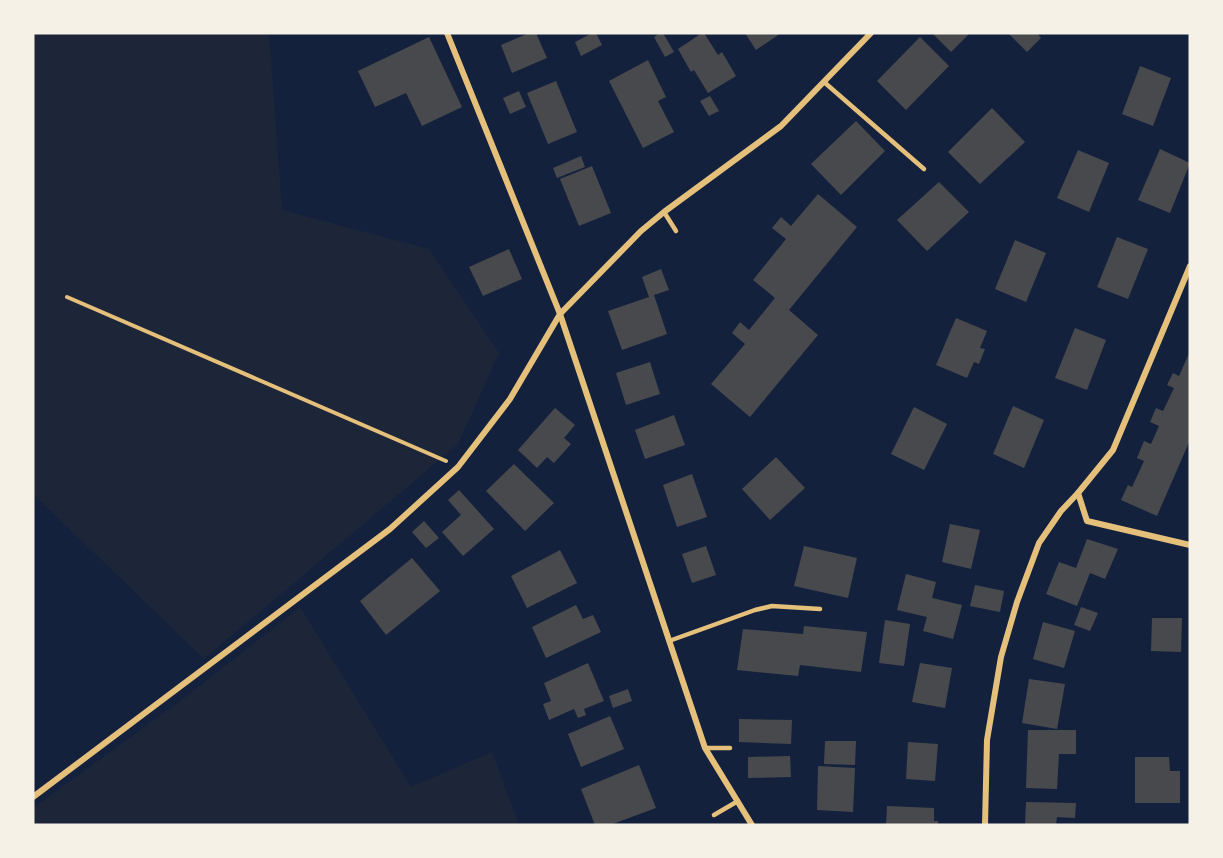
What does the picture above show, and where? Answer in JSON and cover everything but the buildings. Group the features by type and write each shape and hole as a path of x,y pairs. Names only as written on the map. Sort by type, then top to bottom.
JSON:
{"street":[{"path":"447,33 560,314 705,748 752,825"},
{"path":"33,797 381,537 432,491 458,467 510,399 560,314 641,231 781,126 871,33"},
{"path":"985,825 987,740 1001,657 1017,602 1039,543 1060,511 1113,450 1190,266"},
{"path":"1078,493 1087,521 1190,545"}],"lane":[{"path":"824,82 924,169"},
{"path":"664,212 676,231"},
{"path":"669,641 772,606 820,609"},
{"path":"705,748 730,748"},
{"path":"714,815 738,801"}],"path":[{"path":"67,297 431,453"}],"shaded area":[{"path":"33,33 269,33 282,210 429,249 499,353 458,444 204,659 33,494"},
{"path":"300,607 411,787 492,752 519,825 33,825 33,808 183,699"}]}
